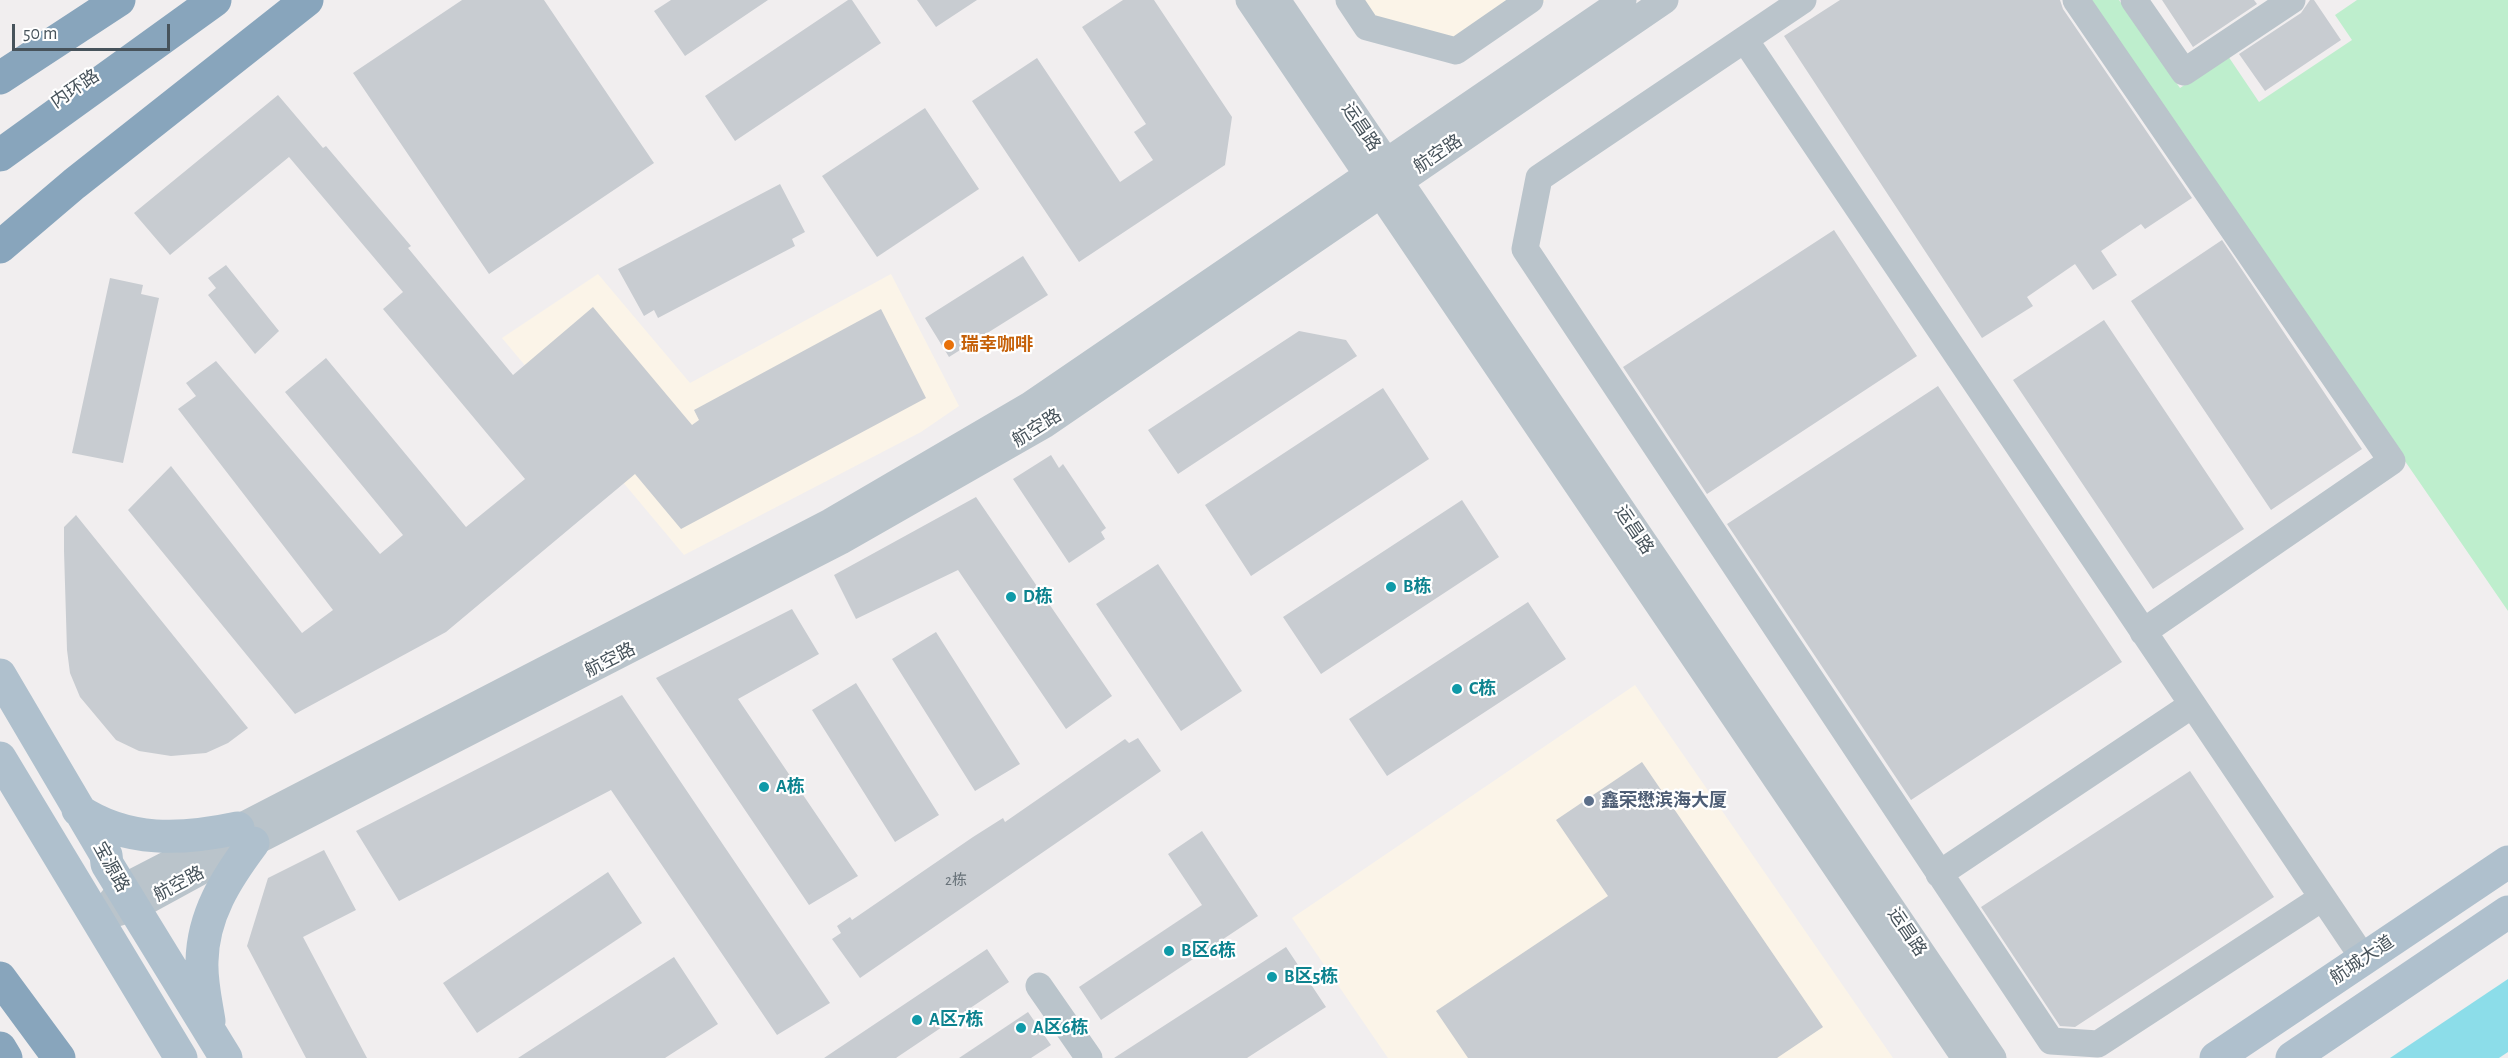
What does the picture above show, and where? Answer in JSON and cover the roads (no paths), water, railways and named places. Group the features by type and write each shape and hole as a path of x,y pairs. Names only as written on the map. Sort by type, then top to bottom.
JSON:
{"highway":[{"path":"0,78 119,0"},
{"path":"0,155 215,0"},
{"path":"0,247 74,184 307,0"},
{"path":"0,268 74,184"},
{"path":"0,978 59,1058"},
{"path":"0,1048 6,1058"}],"main road":[{"name":"内环路","path":"0,139 210,0"},
{"name":"宝源路","path":"0,675 128,898 218,1045"},
{"path":"0,758 181,1058"},
{"path":"78,810 97,823 144,836 245,835 206,928 202,962 218,1045"},
{"name":"航城大道","path":"2216,1058 2508,862"},
{"path":"2292,1058 2508,912"}],"street":[{"name":"运昌路","path":"1249,0 1381,178 1993,1058"},
{"name":"运昌路","path":"1277,0 1381,178 1965,1058"},
{"path":"1348,0 1367,27 1456,51 1530,0"},
{"name":"航空路","path":"96,919 128,898 245,835 840,541 1044,425 1623,0"},
{"name":"航空路","path":"1381,178 1665,0"},
{"path":"1803,0 1539,178 1525,249 2051,1041 2098,1044 2322,898"},
{"path":"2076,0 2392,461 2144,632"},
{"path":"2134,0 2184,72 2292,0"},
{"path":"1745,40 2364,959"},
{"path":"1939,874 2193,705"},
{"path":"1039,986 1089,1058"}],"water":[{"path":"2508,979 2508,1052 2499,1058 2390,1058"}],"place":[{"name":"瑞幸咖啡","path":"949,345"},
{"name":"B栋","path":"1391,587"},
{"name":"D栋","path":"1011,597"},
{"name":"C栋","path":"1457,689"},
{"name":"A栋","path":"764,787"},
{"name":"鑫荣懋滨海大厦","path":"1589,801"},
{"name":"B区6栋","path":"1169,951"},
{"name":"B区5栋","path":"1272,977"},
{"name":"A区7栋","path":"917,1020"},
{"name":"A区6栋","path":"1021,1028"}]}
